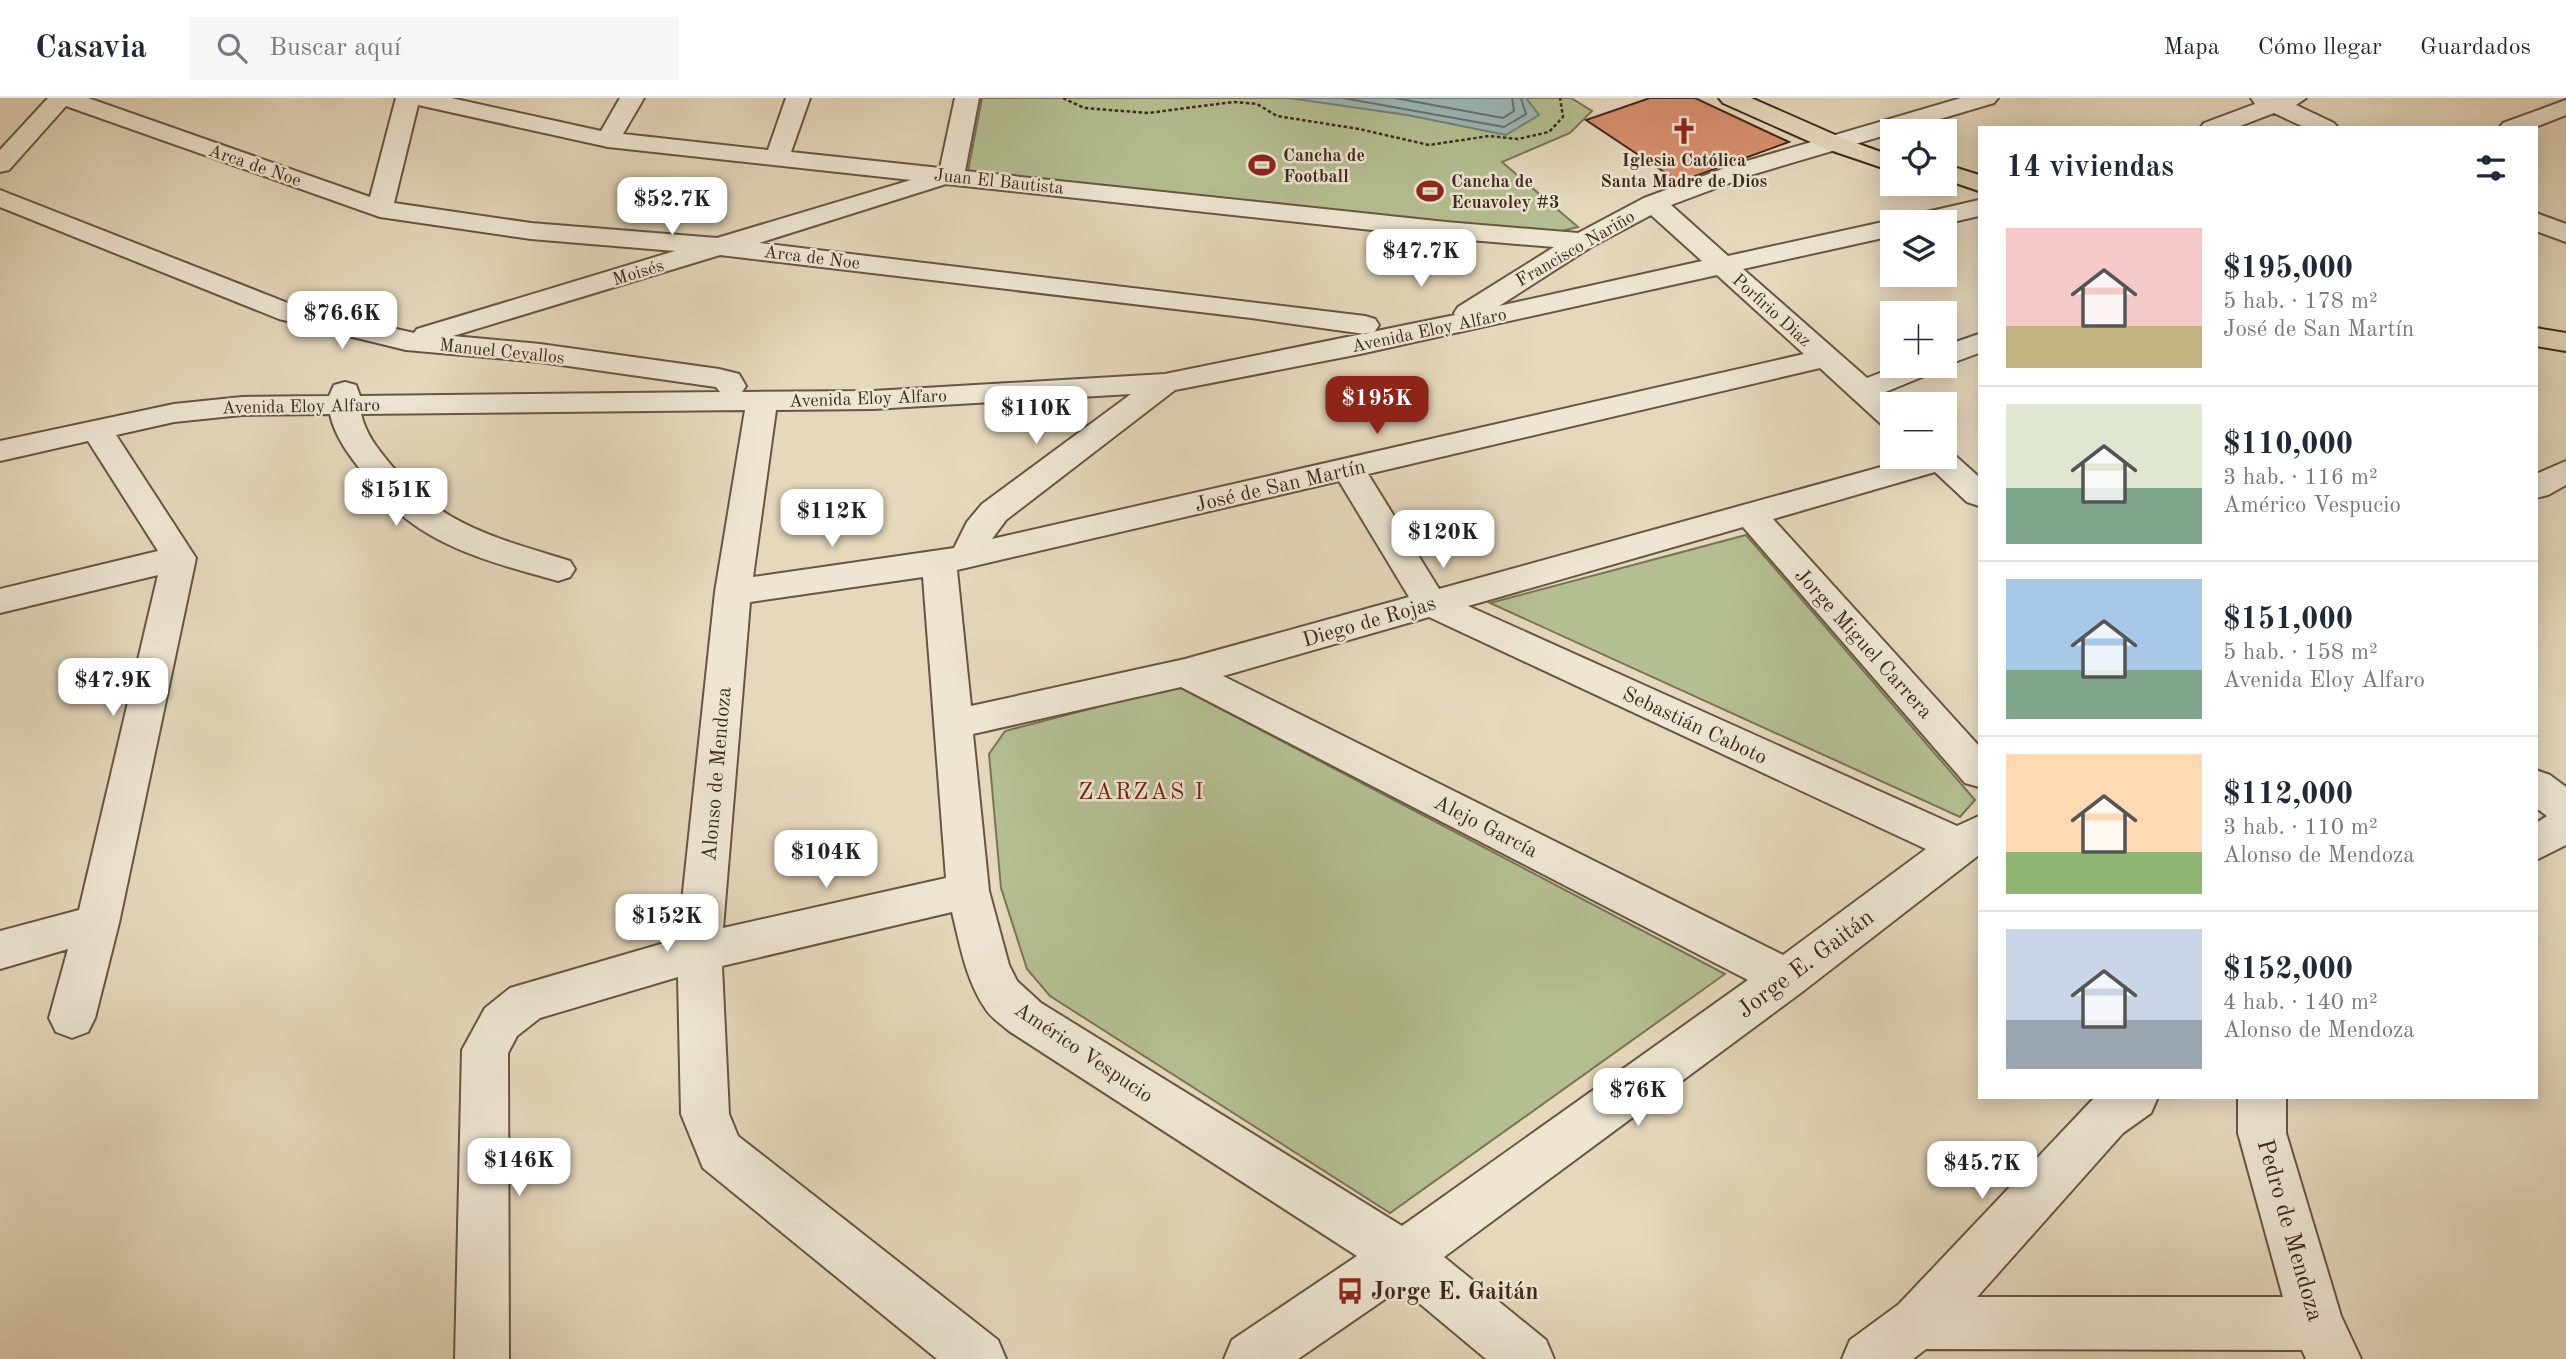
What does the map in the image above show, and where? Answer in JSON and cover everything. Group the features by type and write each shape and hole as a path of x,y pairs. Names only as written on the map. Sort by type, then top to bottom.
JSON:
{"main road":[{"path":"1731,98 1842,140 1880,149"},
{"path":"1758,98 1880,158"},
{"path":"1957,175 1978,183"},
{"path":"1957,186 1978,194"},
{"path":"2538,323 2566,328"},
{"path":"2538,337 2566,342"}],"street":[{"path":"0,165 64,98"},
{"name":"Arca de Noe","path":"64,98 380,209 531,231 724,247 1251,309 1365,325"},
{"path":"380,209 408,98"},
{"name":"Juan El Bautista","path":"419,98 608,139 1447,230 1582,241"},
{"path":"608,139 632,98"},
{"path":"777,158 798,98"},
{"path":"951,176 967,98"},
{"name":"Francisco Nariño","path":"1450,325 1582,241 1653,203 1742,170 1986,98"},
{"path":"2561,98 2566,100"},
{"path":"2217,126 2277,100 2322,126"},
{"path":"2516,126 2566,107"},
{"name":"Moisés","path":"406,341 724,247 951,176"},
{"name":"Manuel Cevallos","path":"0,198 289,313 406,341 540,353 727,380 740,396"},
{"name":"Porfirio Diaz","path":"1653,203 1880,407"},
{"path":"1957,213 1978,208"},
{"path":"2538,222 2566,234"},
{"name":"Avenida Eloy Alfaro","path":"0,437 150,402 218,392 469,405 740,396 996,380 1195,362 1486,300 1880,230"},
{"name":"Avenida Eloy Alfaro","path":"740,396 873,400 1165,383 1450,325 1717,260"},
{"path":"1957,352 1978,343"},
{"name":"José de San Martín","path":"733,592 953,559 1349,470 1826,358"},
{"path":"1862,391 1894,378"},
{"path":"953,559 994,512 1165,383"},
{"name":"Alonso de Mendoza","path":"740,396 733,592 699,951 705,1114 720,1152 979,1359"},
{"path":"344,398 350,431 406,502 436,524 474,541 558,569"},
{"name":"Avenida Eloy Alfaro","path":"0,451 174,413 344,398"},
{"path":"72,1018 97,923 179,558 96,429"},
{"name":"Diego de Rojas","path":"955,724 1185,673 1902,469"},
{"path":"1952,469 1978,494"},
{"path":"1349,470 1430,603"},
{"name":"Jorge Miguel Carrera","path":"1749,513 1978,771"},
{"path":"0,601 179,558"},
{"name":"Américo Vespucio","path":"953,559 955,724 968,891 986,967 1001,995 1025,1017 1403,1256 1527,1359"},
{"name":"Sebastián Caboto","path":"1430,603 1970,839"},
{"name":"Alejo García","path":"1185,673 1786,978"},
{"path":"2538,788 2566,809"},
{"path":"2538,842 2566,825"},
{"name":"Jorge E. Gaitán","path":"1251,1359 1403,1256 1786,978 1970,839"},
{"path":"482,1359 485,1050 501,1022 526,1002 699,951 968,891"},
{"path":"0,950 97,923"},
{"path":"1869,1359 1918,1323 2106,1117 2131,1099"},
{"name":"Pedro de Mendoza","path":"2262,1099 2262,1133 2325,1341"},
{"path":"1918,1323 2325,1341"}],"path":[{"path":"1063,98 1084,108 1148,113 1233,102 1257,104 1277,116 1359,129 1429,145 1480,137 1518,139 1549,132 1563,117 1560,98"}],"green space":[{"path":"982,98 1571,98 1592,111 1570,133 1502,162 1578,227 1550,234 968,171"},
{"path":"1746,535 1975,800 1960,817 1490,603"},
{"path":"1177,686 1725,974 1390,1213 1050,996 1027,969 1001,888 989,754 1005,731"}],"water":[{"path":"1289,98 1526,98 1539,115 1506,135 1407,115"}],"building":[{"name":"Iglesia Católica Santa Madre de Dios","path":"1650,98 1695,98 1789,142 1679,182 1586,120"}],"place":[{"name":"Iglesia Católica Santa Madre de Dios","path":"1684,131"},
{"name":"Cancha de Football","path":"1262,165"},
{"name":"Cancha de Ecuavoley #3","path":"1430,191"},
{"name":"Jorge E. Gaitán","path":"1350,1291"}],"district":[{"name":"ZARZAS I","path":"1142,791"}]}
